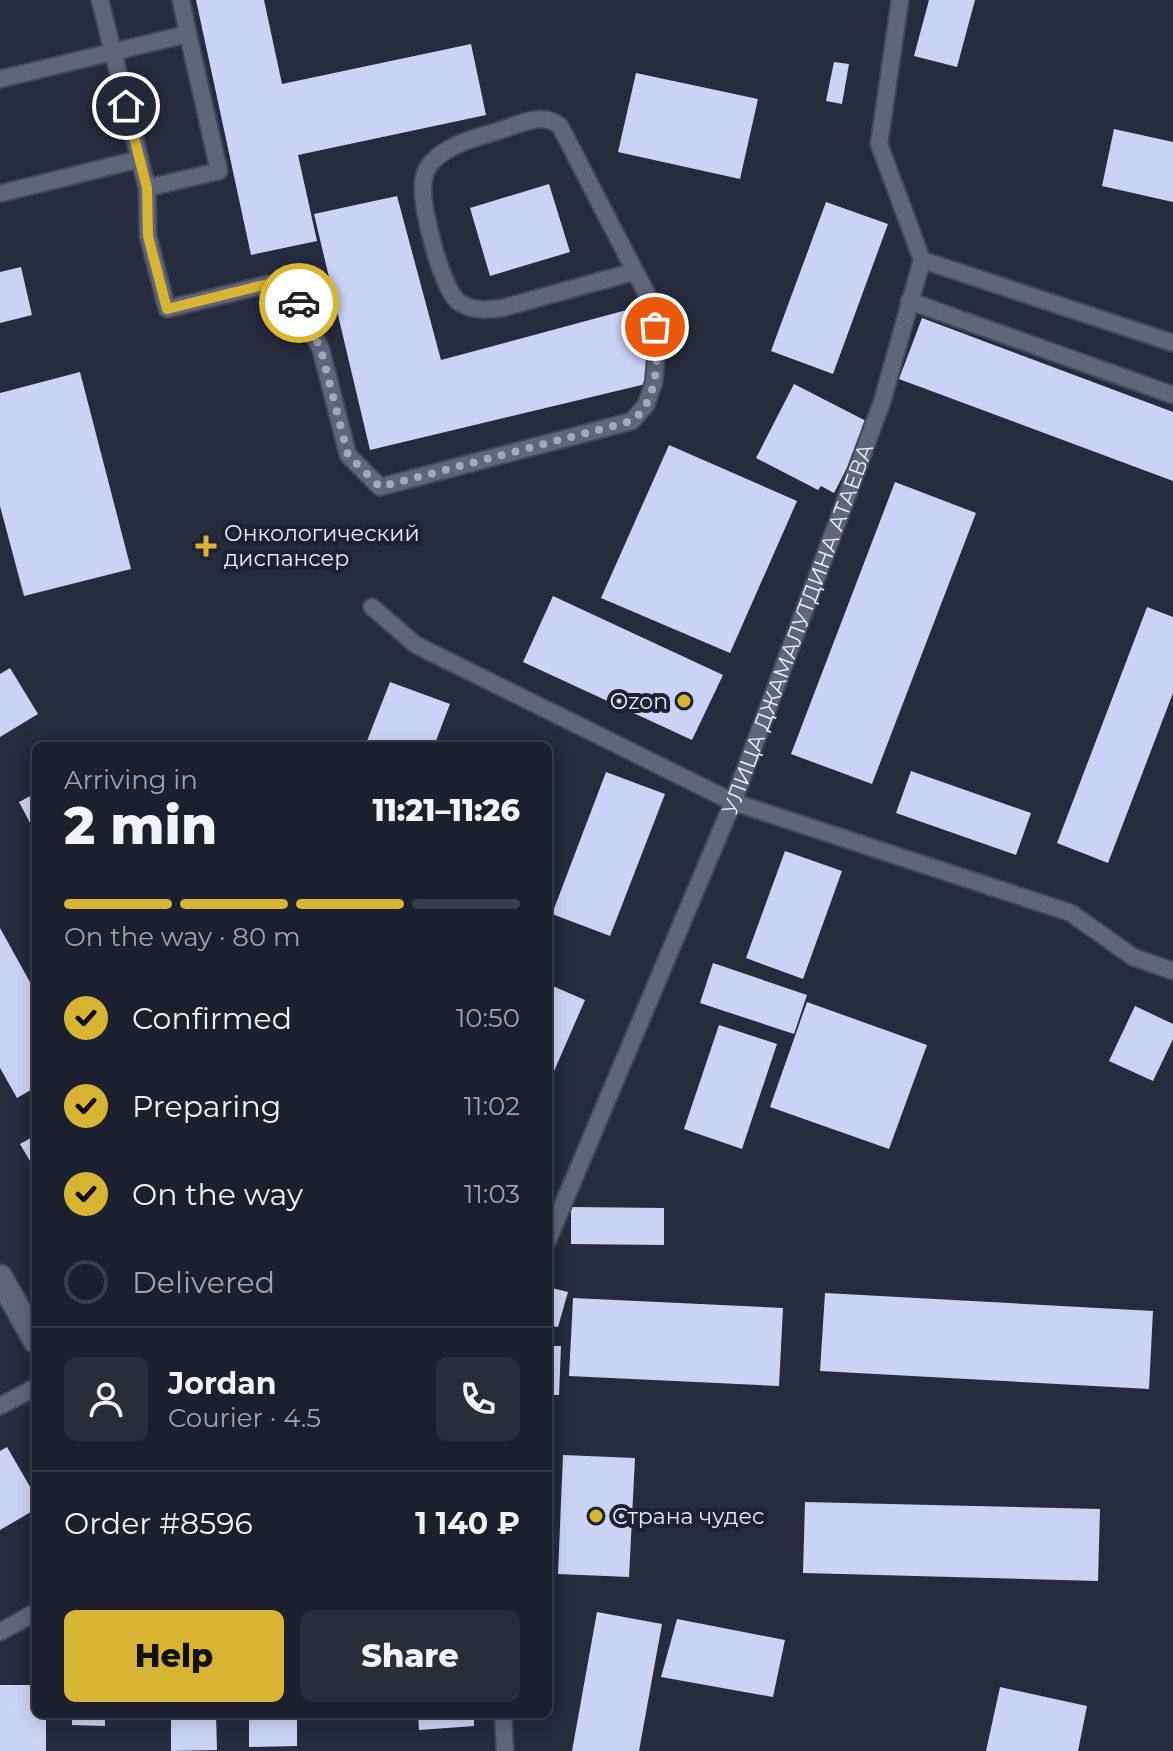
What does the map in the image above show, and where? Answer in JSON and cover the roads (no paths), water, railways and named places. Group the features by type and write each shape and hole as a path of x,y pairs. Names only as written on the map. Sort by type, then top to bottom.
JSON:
{"street":[{"path":"0,1277 32,1334"}],"lane":[{"path":"100,0 147,188 148,236 167,309 268,284 298,301 321,350 348,455 380,487 632,421 640,415 654,382 657,346 654,308 566,137 553,121 523,122 447,150 425,171 424,202 448,291 459,302 486,311 633,272"},
{"path":"147,188 219,171 181,0"},
{"path":"900,0 879,144 922,260 1173,343"},
{"path":"0,79 188,34"},
{"path":"1,192 140,159"},
{"name":"УЛИЦА ДЖАМАЛУТДИНА АТАЕВА","path":"552,1231 733,802 882,402 922,260"},
{"path":"909,301 1173,395"},
{"path":"372,607 416,645 733,802 1071,913 1133,957 1173,971"},
{"path":"0,1406 32,1389"},
{"path":"0,1632 32,1614"},
{"path":"503,1718 505,1751"}],"place":[{"name":"Онкологический диспансер","path":"206,546"},
{"name":"Ozon","path":"684,701"},
{"name":"Страна чудес","path":"596,1516"}]}
